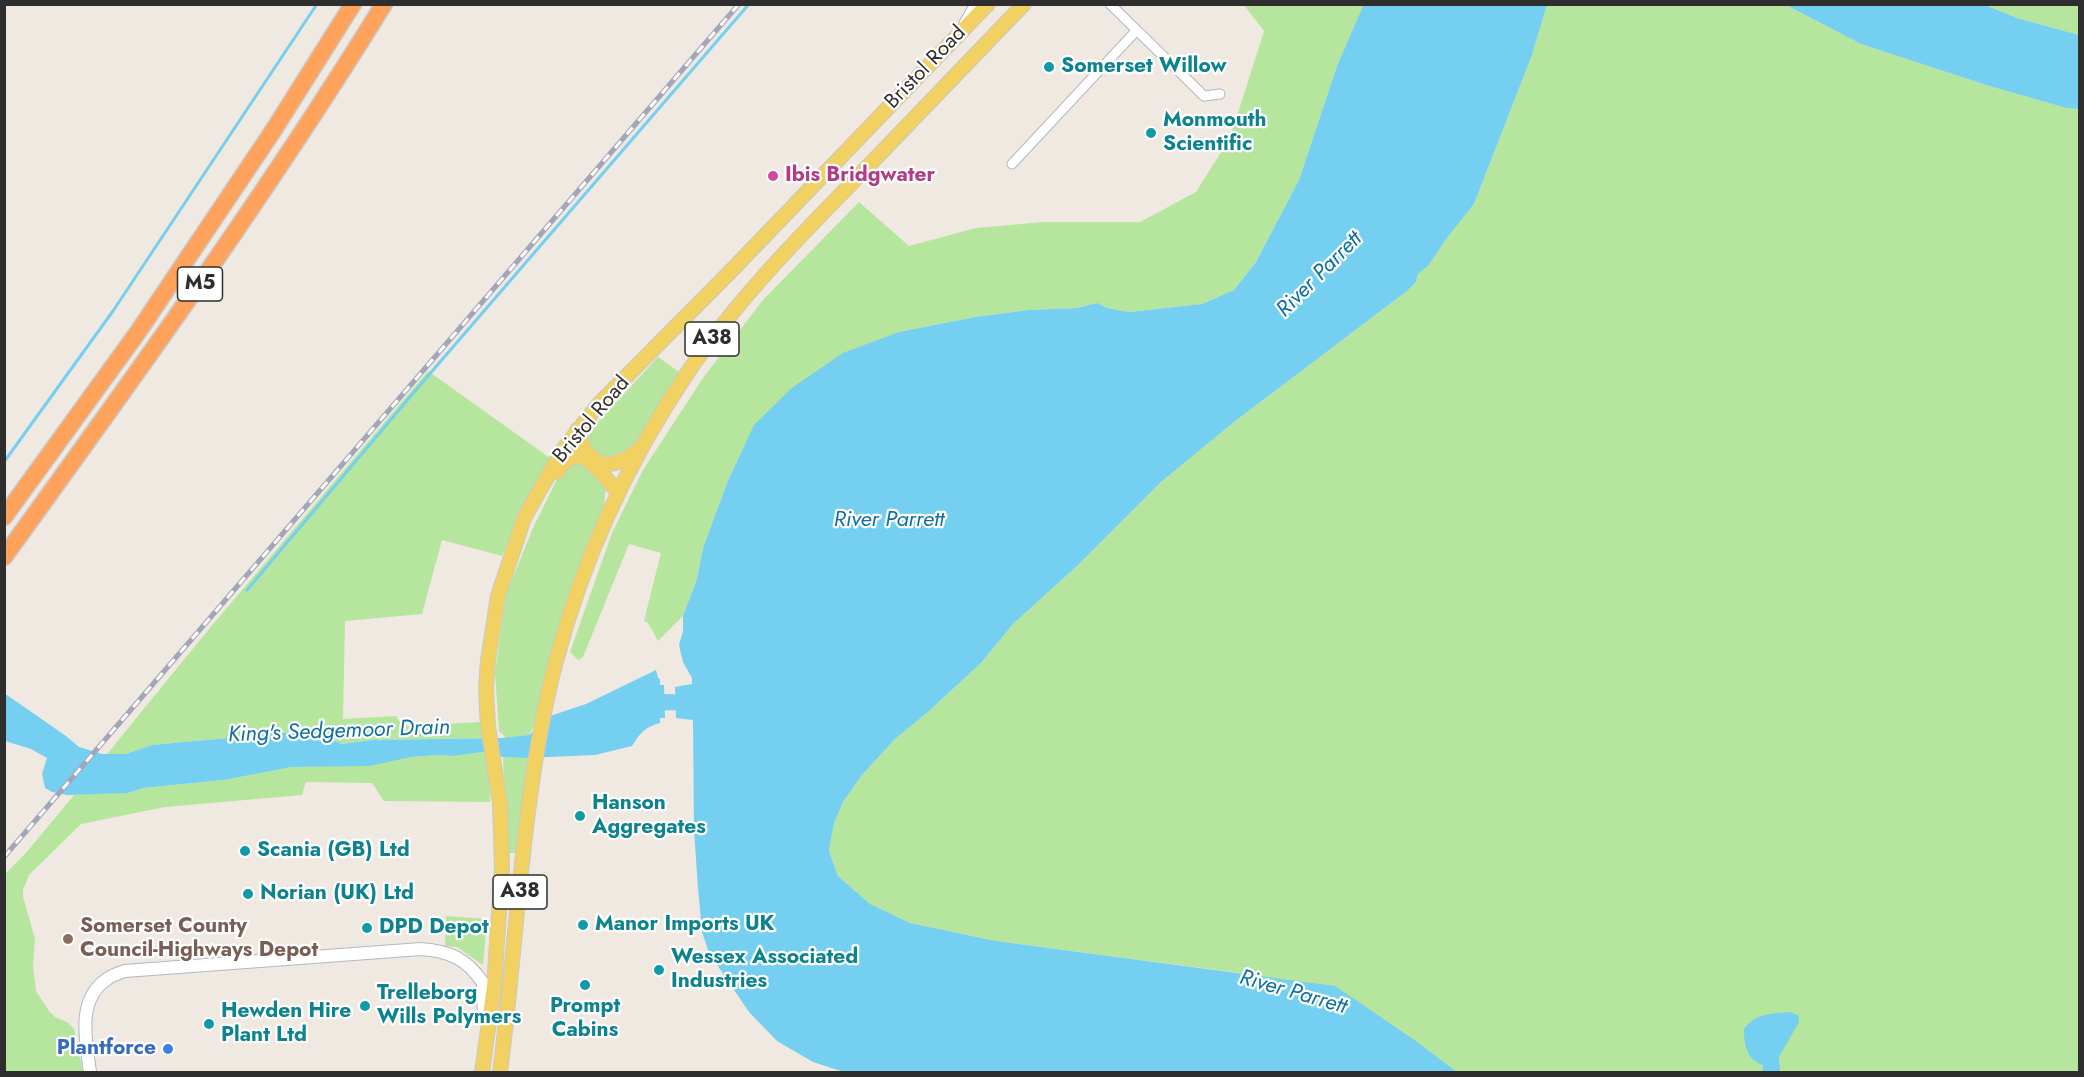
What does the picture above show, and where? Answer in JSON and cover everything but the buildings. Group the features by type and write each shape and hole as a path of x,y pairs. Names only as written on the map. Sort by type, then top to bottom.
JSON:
{"highway":[{"name":"M5","path":"4,517 138,332 273,131 353,4"},
{"name":"M5","path":"4,557 159,343 238,229 384,4"}],"main road":[{"name":"Bristol Road","path":"482,1072 498,952 502,868 496,774 488,726 486,689 491,630 498,596 524,518 543,482 577,430 598,405 729,273 988,4"},
{"name":"Bristol Road","path":"500,1072 535,763 546,708 570,612 586,567 618,492 642,447 687,373 760,280 1024,4"},
{"path":"577,430 588,454 604,464 624,461 642,447"},
{"path":"517,538 529,524 563,462 570,458 588,460 600,469 618,492"}],"street":[{"path":"951,43 975,4"},
{"path":"990,40 1011,25 1033,4"},
{"path":"1110,5 1204,96 1220,94"},
{"path":"1012,164 1136,31"},
{"path":"90,1072 84,1022 87,1005 97,989 108,978 125,971 421,949 444,951 457,957 483,983 485,1058"}],"green space":[{"path":"1244,5 1364,5 1337,66 1299,180 1256,262 1234,290 1202,304 1129,312 1107,308 1097,303 1077,308 1029,310 975,317 899,332 754,426 727,483 703,548 697,579 683,616 658,641 648,623 644,621 661,553 629,544 583,657 578,660 570,652 612,533 643,470 703,378 763,300 859,202 909,246 976,228 1044,222 1140,222 1196,192 1230,138 1264,31"},
{"path":"1547,5 1786,5 1861,44 1986,85 2066,108 2079,109 2079,1072 1457,1072 1416,1041 1248,974 996,941 910,923 870,904 838,876 829,851 834,823 843,802 862,775 895,739 981,663 1013,624 1077,566 1161,482 1234,422 1416,282 1418,274 1428,266 1474,204 1532,55"},
{"path":"1985,5 2079,5 2079,35 2017,18"},
{"path":"658,357 682,374 636,444 614,462 601,459 587,443 590,431"},
{"path":"428,371 550,458 502,556 442,540 422,614 345,621 343,719 396,716 402,726 483,722 488,738 372,740 342,744 305,731 152,745 126,754 107,754 209,629"},
{"path":"584,463 606,485 604,508 584,554 570,595 533,727 529,735 506,738 499,731 495,672 506,594 533,528 562,469 569,464"},
{"path":"481,752 489,754 490,802 384,801 372,783 306,782 302,795 165,807 81,824 29,875 23,890 23,897 35,939 33,966 36,991 55,1017 67,1022 74,1029 83,1072 5,1072 5,874 25,854 75,794 128,793 143,788 224,780 292,767 358,765 411,757 453,756"},
{"path":"503,757 530,758 520,853 507,853"},
{"path":"446,916 487,919 483,965 457,947 445,946"}],"water":[{"name":"River Parrett","path":"1364,4 1547,5 1532,55 1474,204 1407,291 1234,422 1161,482 1077,566 1013,624 981,663 895,739 862,775 843,802 834,823 829,851 838,876 870,904 910,923 996,941 1335,986 1457,1072 844,1072 813,1062 777,1041 749,1012 709,953 702,932 694,830 693,720 676,718 675,687 692,684 692,678 683,662 679,645 683,631 683,616 697,579 703,548 727,483 754,425 793,387 843,353 899,332 975,317 1029,310 1077,308 1097,303 1107,308 1129,312 1202,304 1234,290 1256,262 1299,180 1337,66"},
{"path":"1786,5 1985,5 2017,18 2079,35 2079,109 2066,108 1986,85 1861,44"},
{"path":"656,670 660,685 664,685 665,718 660,718 660,723 643,731 632,746 595,755 526,758 503,757 482,752 453,756 437,755 411,757 369,766 292,767 224,780 143,788 128,793 67,795 45,788 42,774 47,758 31,749 5,741 4,693 79,747 102,754 126,754 152,745 305,731 342,744 372,740 502,738 529,735 553,715 586,704"},
{"path":"1790,1012 1799,1016 1799,1022 1779,1057 1780,1072 1763,1072 1763,1065 1750,1056 1744,1029 1759,1017"}],"waterway":[{"path":"4,462 113,311 317,4"},
{"path":"247,590 415,391 749,4"},
{"name":"King's Sedgemoor Drain","path":"646,712 664,702 695,705"}],"railway":[{"path":"4,857 739,4"}],"place":[{"name":"Somerset Willow","path":"1049,67"},
{"name":"Monmouth Scientific","path":"1151,133"},
{"name":"Ibis Bridgwater","path":"773,176"},
{"name":"Hanson Aggregates","path":"580,816"},
{"name":"Scania (GB) Ltd","path":"245,851"},
{"name":"Norian (UK) Ltd","path":"248,894"},
{"name":"Manor Imports UK","path":"583,925"},
{"name":"DPD Depot","path":"367,928"},
{"name":"Somerset County Council-Highways Depot","path":"68,939"},
{"name":"Wessex Associated Industries","path":"659,970"},
{"name":"Prompt Cabins","path":"585,985"},
{"name":"Trelleborg Wills Polymers","path":"365,1006"},
{"name":"Hewden Hire Plant Ltd","path":"209,1024"},
{"name":"Plantforce","path":"168,1049"}]}
